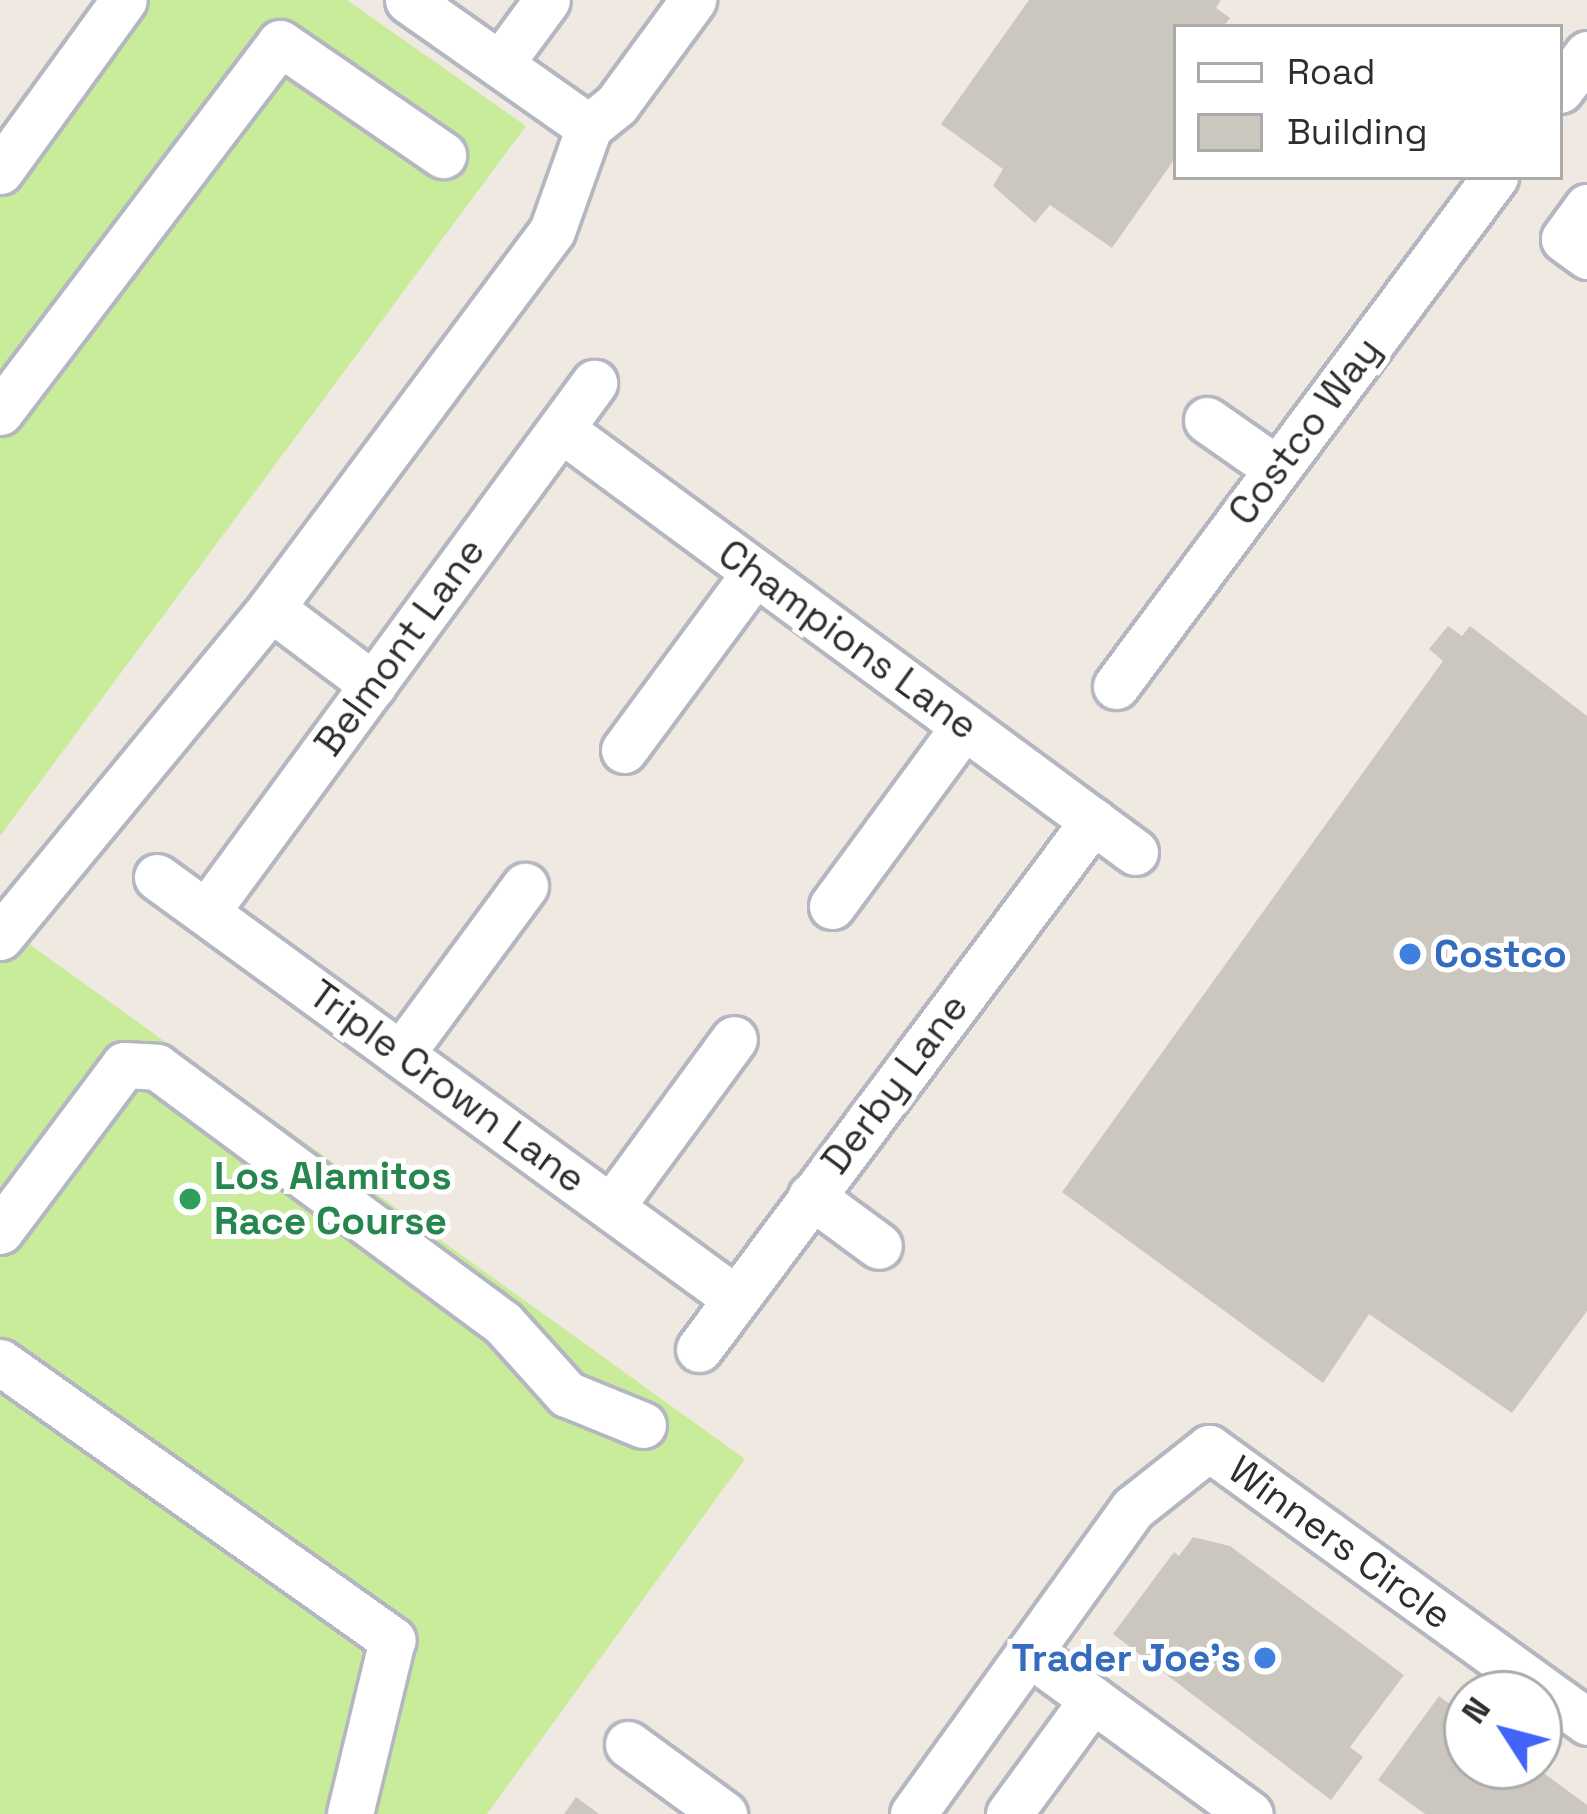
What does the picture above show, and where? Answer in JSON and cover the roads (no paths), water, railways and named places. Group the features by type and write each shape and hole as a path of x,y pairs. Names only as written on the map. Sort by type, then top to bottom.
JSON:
{"street":[{"path":"0,171 124,0"},
{"path":"500,64 548,0"},
{"path":"0,937 271,608 552,231 589,127 617,104 693,0"},
{"path":"424,5 589,127"},
{"path":"0,412 280,43 442,155"},
{"path":"1563,86 1587,54"},
{"name":"Costco Way","path":"1116,686 1493,180"},
{"name":"Belmont Lane","path":"207,911 594,383"},
{"path":"1207,420 1277,469"},
{"name":"Champions Lane","path":"561,429 1135,852"},
{"path":"625,750 755,572"},
{"path":"271,608 373,685"},
{"path":"832,906 964,726"},
{"name":"Derby Lane","path":"699,1349 1093,821"},
{"name":"Triple Crown Lane","path":"157,877 735,1298"},
{"path":"401,1054 525,886"},
{"path":"611,1207 734,1039"},
{"path":"0,1231 124,1065 157,1067 503,1323 567,1394 643,1425"},
{"path":"812,1196 879,1246"},
{"path":"0,1362 392,1640 350,1814"},
{"name":"Winners Circle","path":"1029,1653 1133,1508 1208,1448 1587,1722"},
{"path":"913,1814 1029,1653 1250,1814"},
{"path":"1009,1814 1093,1699"},
{"path":"628,1744 724,1814"}],"place":[{"name":"Costco","path":"1410,954"},
{"name":"Los Alamitos Race Course","path":"190,1199"},
{"name":"Trader Joe's","path":"1265,1658"}]}
